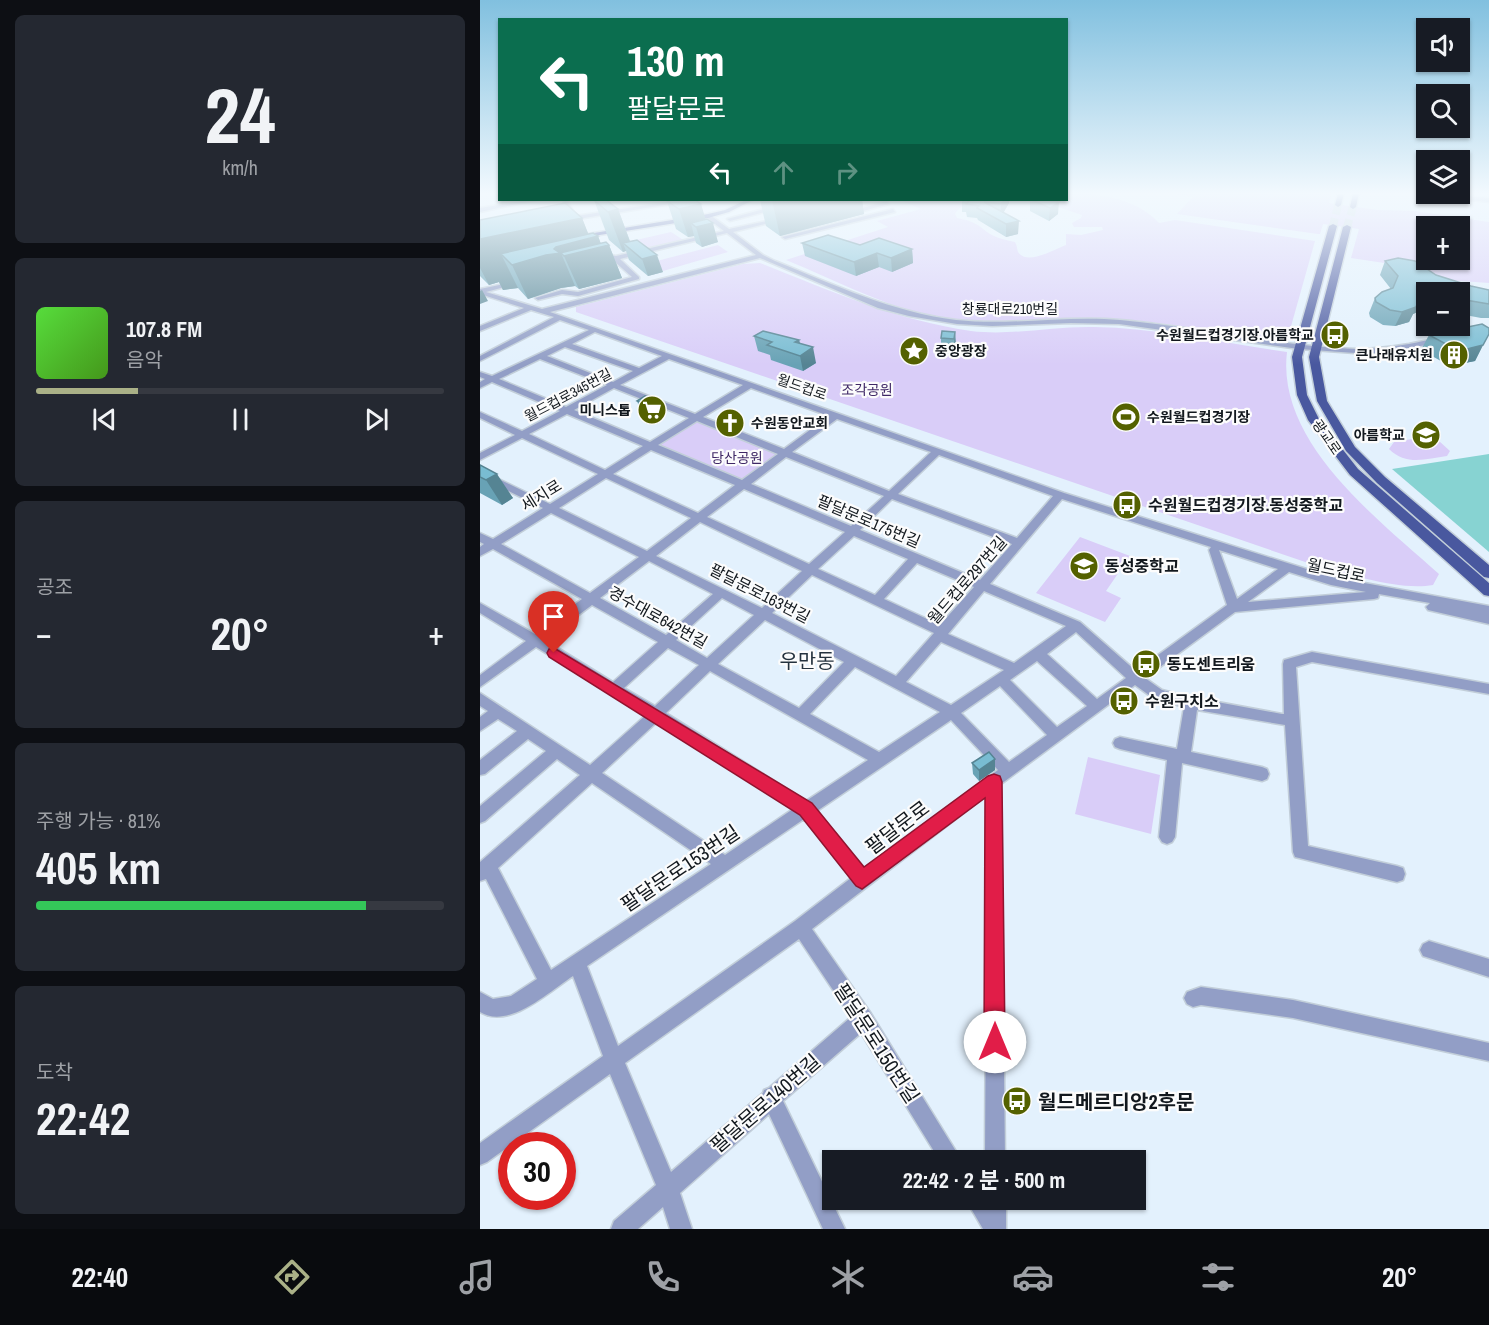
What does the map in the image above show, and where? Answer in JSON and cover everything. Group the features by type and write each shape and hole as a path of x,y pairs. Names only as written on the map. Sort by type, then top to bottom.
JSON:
{"main road":[{"name":"광교로","path":"1326,250 1299,347 1298,366 1302,395 1314,420 1345,462 1369,487 1489,591"},
{"name":"광교로","path":"1341,250 1314,357 1322,401 1350,449 1381,480 1489,573"}],"street":[{"path":"538,298 562,292 578,294 637,278 605,250"},
{"path":"593,264 650,250"},
{"name":"창룡대로210번길","path":"754,250 761,256 861,299 921,316 992,324 1119,322 1299,347 1378,351 1442,340"},
{"path":"543,312 761,256"},
{"path":"617,272 627,269"},
{"path":"480,292 526,280"},
{"name":"월드컵로","path":"480,292 560,317 1060,495 1181,534 1323,586 1489,619"},
{"path":"482,326 530,308"},
{"path":"480,359 560,317"},
{"path":"480,385 594,330"},
{"path":"565,344 640,371"},
{"path":"540,356 891,495 1020,543"},
{"name":"월드컵로345번길","path":"480,457 668,356"},
{"path":"480,374 651,446"},
{"name":"세지로","path":"480,552 749,385"},
{"name":"세지로","path":"480,415 608,473"},
{"path":"480,682 836,415"},
{"name":"팔달문로175번길","path":"651,446 1076,626 1136,679 1158,694 1268,719 1282,720 1291,717"},
{"name":"경수대로642번길","path":"484,870 591,774 938,451"},
{"name":"팔달문로163번길","path":"480,473 764,614 952,711 1001,777"},
{"path":"608,473 877,600 1014,669"},
{"name":"월드컵로297번길","path":"897,684 942,634 980,585 1020,543 1060,495"},
{"name":"월드컵로","path":"1181,534 1214,550 1284,571 1489,610"},
{"path":"480,537 493,545"},
{"name":"경수대로642번길","path":"493,545 879,760"},
{"path":"1214,550 1234,608 1374,595"},
{"path":"877,600 915,558"},
{"name":"팔달문로","path":"480,1155 801,927 1001,777 1284,571"},
{"path":"614,689 721,593"},
{"path":"480,608 656,714 806,809 862,880"},
{"path":"806,809 1038,654 1076,626"},
{"path":"1038,654 1097,707"},
{"path":"1397,873 1301,852 1289,664 1312,657 1489,689"},
{"path":"800,716 853,661"},
{"path":"1000,678 1057,736"},
{"path":"480,699 724,864"},
{"path":"1167,837 1179,757 1191,703"},
{"path":"480,725 498,711"},
{"path":"480,769 527,731"},
{"path":"1120,743 1262,774"},
{"path":"480,816 557,752"},
{"path":"995,1150 1001,777"},
{"name":"팔달문로153번길","path":"480,1001 491,1008 514,1005 806,809"},
{"path":"484,870 548,981"},
{"name":"팔달문로150번길","path":"801,927 863,1019 945,1150"},
{"path":"1430,950 1489,968"},
{"path":"578,962 614,1060 667,1187 681,1229"},
{"path":"1193,998 1202,996 1293,1009 1489,1052"},
{"name":"팔달문로140번길","path":"622,1229 667,1187 863,1019"},
{"path":"771,1097 834,1229"},
{"path":"983,1210 995,1229"},
{"path":"995,1210 995,1229"}],"green space":[{"path":"698,250 728,252 663,271 653,262"},
{"path":"816,250 1018,250 1022,256 1028,257 1054,250 1312,250 1288,337 1273,342 1137,320 1074,318 980,323 943,319 883,301 786,260"},
{"path":"1353,250 1416,250 1416,270 1470,270 1470,250 1489,250 1489,283 1448,280 1391,264 1351,258"},
{"name":"조각공원","path":"760,263 890,312 916,320 971,331 1118,328 1287,352 1288,385 1298,417 1314,448 1336,477 1362,504 1439,574 1433,585 1405,586 1317,566 576,312 576,307 743,264"},
{"name":"당산공원","path":"696,421 780,454 743,481 658,445"},
{"path":"1424,437 1439,441 1450,451 1447,456 1416,460 1402,458 1389,449 1394,442"},
{"path":"1080,537 1130,556 1106,591 1121,598 1105,622 1036,593"},
{"path":"1088,757 1160,775 1151,834 1075,814"}],"shaded area":[{"path":"1489,454 1489,552 1392,469"}],"building":[{"path":"516,250 556,250 560,253 587,250 564,256 561,253 546,255 512,265 501,254 486,257"},
{"path":"632,250 651,250 657,255 642,259"},
{"path":"822,250 909,250 891,258 877,253 854,262"},
{"path":"1398,258 1415,261 1416,270 1428,270 1436,275 1458,282 1416,282 1416,307 1402,312 1390,310 1376,302 1375,298 1382,292 1393,288 1398,276 1385,261"},
{"path":"1470,286 1489,290 1489,304 1470,301"},
{"path":"1482,324 1489,328 1489,334 1483,345 1459,351 1431,336 1470,336 1470,326"},
{"path":"763,331 799,340 795,342 813,347 800,356 767,345 772,342 754,336"},
{"path":"942,331 955,332 954,339 941,338"},
{"path":"645,396 662,403 653,408 637,401"},
{"path":"480,465 497,474 486,480 480,477"},
{"path":"989,752 995,759 979,770 972,763"}],"place":[{"name":"수원월드컵경기장.아름학교","path":"1335,335"},
{"name":"중앙광장","path":"914,351"},
{"name":"큰나래유치원","path":"1454,355"},
{"name":"미니스톱","path":"652,410"},
{"name":"수원월드컵경기장","path":"1126,417"},
{"name":"수원동안교회","path":"730,423"},
{"name":"아름학교","path":"1426,435"},
{"name":"수원월드컵경기장.동성중학교","path":"1127,505"},
{"name":"동성중학교","path":"1084,566"},
{"name":"동도센트리움","path":"1146,664"},
{"name":"수원구치소","path":"1124,701"},
{"name":"월드메르디앙2후문","path":"1017,1101"}],"district":[{"name":"우만동","path":"807,660"}],"route":[{"path":"554,653 656,714 806,809 862,880 994,782 995,1042"}]}
